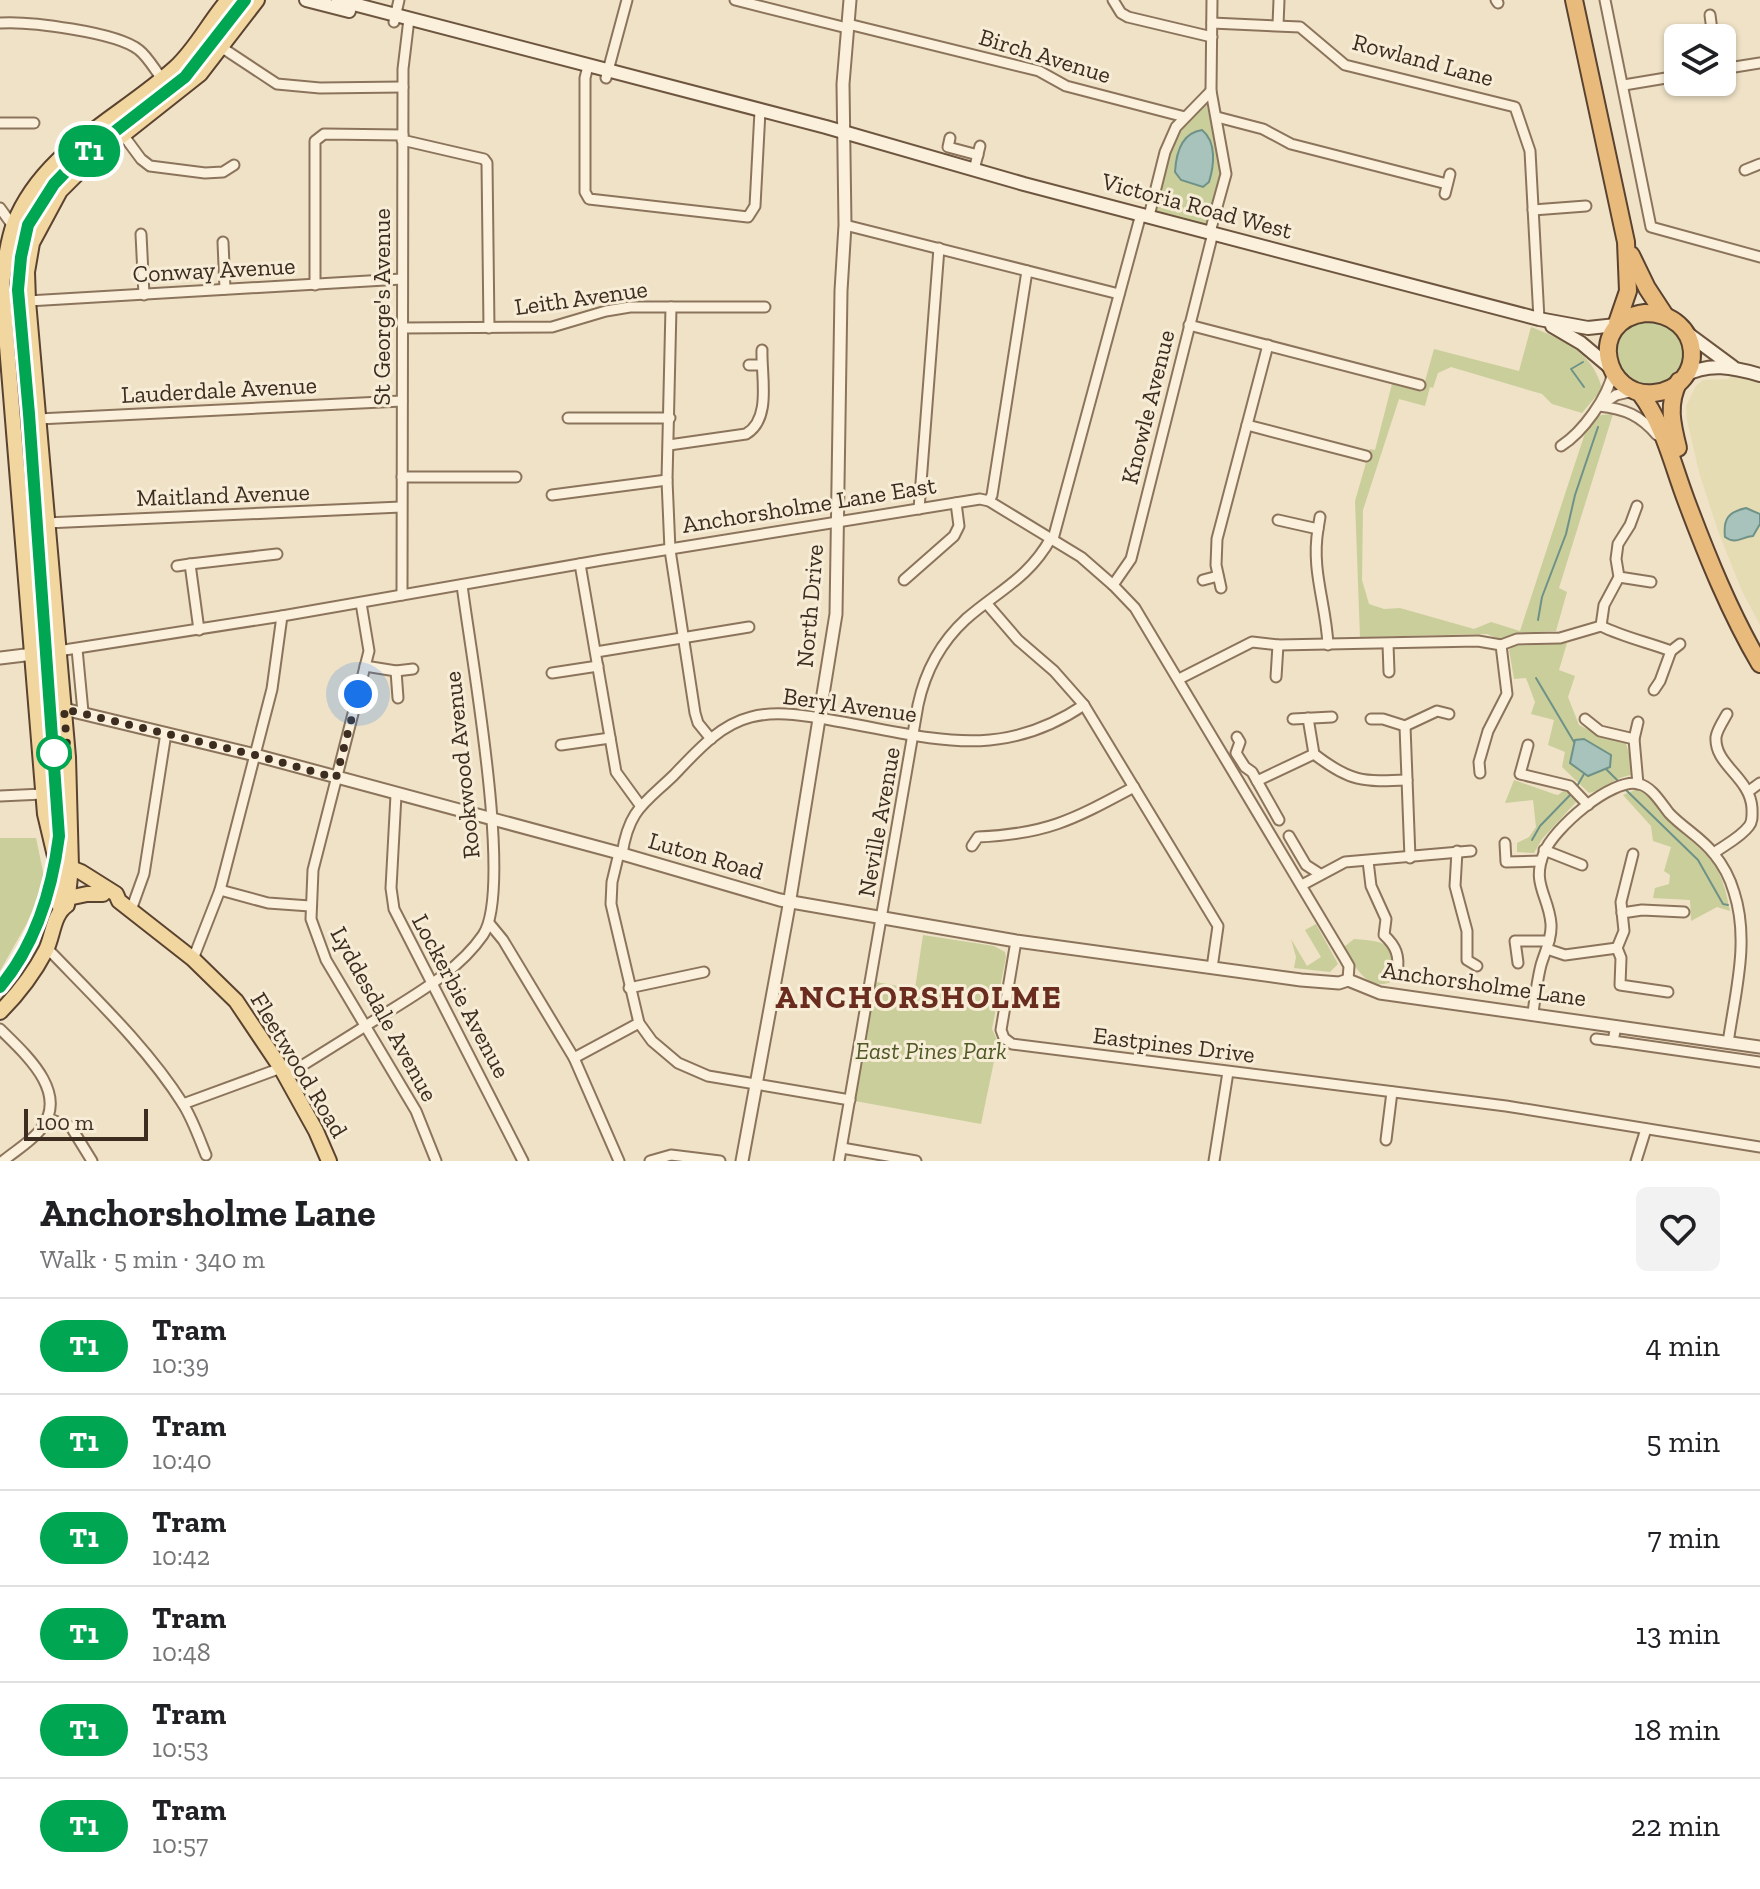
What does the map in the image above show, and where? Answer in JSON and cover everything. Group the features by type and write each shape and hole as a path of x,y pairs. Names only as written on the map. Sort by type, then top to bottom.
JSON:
{"highway":[{"path":"1574,0 1626,242 1628,291 1608,350 1612,371 1637,392 1657,417 1699,534 1737,623 1760,664"},
{"path":"1626,242 1647,288 1664,314"},
{"path":"1617,324 1636,314 1664,314 1677,321 1687,333 1693,352 1691,363 1671,404 1672,426 1699,534"},
{"path":"1637,392 1660,392 1682,378"}],"main road":[{"path":"64,871 46,827 6,421 1,284 13,226 31,191 56,161 178,65 228,0"},
{"path":"0,1012 12,1000 47,948 64,904 68,757 28,301 27,272 32,243 51,204 69,181 200,74 257,0"},
{"name":"Victoria Road West","path":"306,0 402,20"},
{"name":"Victoria Road West","path":"338,0 825,135 844,134 1539,319 1588,328 1617,324"},
{"name":"Victoria Road West","path":"1539,319 1581,343 1612,371"},
{"path":"1687,333 1733,367"},
{"path":"1682,378 1707,367 1733,367 1760,375"},
{"name":"Fleetwood Road","path":"64,871 125,905 193,959 236,1001 283,1072 329,1161"},
{"name":"Fleetwood Road","path":"64,871 116,894 125,905"},
{"path":"64,904 87,894 103,894"}],"street":[{"name":"St George's Avenue","path":"399,0 403,87 402,595"},
{"path":"607,74 627,0"},
{"name":"Birch Avenue","path":"735,0 1039,71 1066,86 1185,117"},
{"name":"North Drive","path":"742,1161 758,1084 836,614 841,291 845,225 843,84 850,0"},
{"path":"1113,0 1121,13 1128,17 1212,37"},
{"name":"Knowle Avenue","path":"1113,585 1127,569 1131,559 1226,174 1211,91 1212,0"},
{"path":"1278,25 1279,0"},
{"path":"1605,0 1651,227 1760,257"},
{"path":"1710,15 1711,24"},
{"path":"0,23 53,25 128,44 139,50 162,79"},
{"name":"Rowland Lane","path":"1212,23 1300,27 1345,65 1515,107 1530,151 1539,319"},
{"path":"221,47 277,84 320,88 403,87"},
{"path":"1736,67 1760,63"},
{"path":"587,70 585,192 589,199 748,217 754,213 755,206 759,115"},
{"path":"1624,85 1664,78"},
{"path":"1052,539 1119,294 1168,144 1176,127 1211,91"},
{"path":"1217,117 1263,129 1291,144 1447,184"},
{"path":"0,123 34,123"},
{"path":"315,285 315,141 324,134 402,138 484,159 487,163 489,328"},
{"path":"124,136 150,166 205,173 223,172 234,165"},
{"path":"950,138 948,147 979,150 974,170"},
{"path":"1745,170 1760,164"},
{"path":"1533,210 1586,206"},
{"path":"0,208 13,226"},
{"path":"845,225 1119,294"},
{"path":"141,234 144,295"},
{"path":"223,242 225,289"},
{"path":"919,509 939,248"},
{"path":"1027,271 989,501 1081,557 1135,608 1345,959 1349,966 1348,980"},
{"name":"Conway Avenue","path":"28,301 402,279"},
{"path":"671,307 667,480 670,550 695,713 698,723 711,739"},
{"name":"Leith Avenue","path":"403,328 552,327 613,309 765,307"},
{"path":"1189,325 1420,385"},
{"path":"1221,588 1217,539 1268,345"},
{"path":"669,445 746,434 756,428 762,418 762,350"},
{"path":"749,365 761,365"},
{"path":"1561,446 1599,406 1608,391 1612,371"},
{"path":"1599,406 1616,395 1637,392"},
{"name":"Lauderdale Avenue","path":"38,419 402,401"},
{"path":"1599,406 1623,409 1638,417 1667,447"},
{"path":"568,418 670,418"},
{"path":"1247,425 1366,456"},
{"path":"402,477 516,477"},
{"path":"552,495 667,480"},
{"name":"Anchorsholme Lane East","path":"0,658 199,630 838,521 980,499 989,501"},
{"path":"904,580 958,531 956,503"},
{"path":"1601,626 1604,605 1619,577 1616,551 1637,506"},
{"name":"Maitland Avenue","path":"46,523 401,507"},
{"path":"1320,517 1314,558 1317,582 1327,615 1328,645"},
{"path":"1278,520 1318,529"},
{"name":"Neville Avenue","path":"839,1161 921,693 933,662 954,631 1026,571 1052,539"},
{"path":"177,566 277,554"},
{"path":"908,560 915,570"},
{"path":"190,564 199,630"},
{"path":"580,564 616,772 640,805"},
{"path":"1203,580 1218,576"},
{"path":"1619,577 1651,582"},
{"name":"Rookwood Avenue","path":"462,585 493,819 493,899 489,923"},
{"name":"Lyddesdale Avenue","path":"361,603 369,651 313,870 311,919 320,948 416,1111 436,1161"},
{"path":"987,604 1018,640 1054,671 1084,705 1134,787 1173,861 1218,926 1212,968"},
{"path":"193,959 220,890 275,678 282,616"},
{"path":"1179,679 1252,642 1328,645 1478,641 1501,645 1517,639 1560,638 1601,626 1621,636 1671,651"},
{"path":"596,652 749,627"},
{"path":"1388,644 1389,672"},
{"path":"1654,690 1671,651 1680,644"},
{"path":"1276,677 1278,645"},
{"path":"1480,773 1479,762 1488,731 1507,694 1501,645"},
{"path":"77,649 83,712"},
{"path":"365,666 396,671 413,669"},
{"path":"552,673 598,666"},
{"path":"396,671 398,698"},
{"name":"Beryl Avenue","path":"639,1023 611,904 612,882 627,827 640,805 711,739 732,724 752,716 773,714 820,718 966,742 995,741 1039,731 1084,705"},
{"path":"1371,719 1405,726 1436,705 1449,714"},
{"name":"Luton Road","path":"64,709 255,755 621,853 789,902 1016,941 1328,983 1348,980"},
{"path":"1714,853 1756,826 1749,791 1724,761 1716,736 1727,714"},
{"path":"1293,719 1332,717"},
{"path":"1308,718 1314,754 1335,769 1358,781 1407,780"},
{"path":"1585,719 1600,731 1634,739"},
{"path":"1633,784 1634,739 1638,722"},
{"path":"1405,726 1410,858"},
{"path":"125,905 144,874 166,733"},
{"path":"1705,733 1716,736"},
{"path":"1237,737 1240,742 1238,757 1257,781 1279,820"},
{"path":"561,745 610,738"},
{"path":"1528,745 1520,774 1570,786 1588,805"},
{"path":"1257,781 1314,754"},
{"path":"1749,791 1760,783"},
{"path":"1533,1013 1551,921 1540,885 1544,850 1561,828 1588,805 1616,788 1633,784 1647,788 1671,815 1714,853 1734,892 1742,933 1728,1043"},
{"path":"974,837 1057,832 1134,787"},
{"path":"0,796 43,794"},
{"name":"Lockerbie Avenue","path":"396,795 391,888 394,909 523,1161"},
{"path":"1289,836 1306,865 1320,874"},
{"path":"1505,843 1506,862 1541,861"},
{"path":"1544,850 1582,865"},
{"path":"1457,851 1455,886 1467,931 1462,962 1477,966"},
{"path":"1302,885 1345,862 1471,851"},
{"path":"1633,854 1621,902 1624,931 1617,948 1621,958 1620,985 1668,992"},
{"path":"1368,861 1371,886 1386,919 1384,935"},
{"path":"220,890 268,903 310,906"},
{"path":"1622,913 1642,910 1684,912"},
{"path":"183,1104 283,1072 366,1026 431,984 473,947 489,923 503,940 574,1058 619,1161"},
{"path":"1373,933 1384,935 1394,945 1397,973"},
{"name":"Eastpines Drive","path":"1016,941 1001,1025 1007,1041 1392,1092 1575,1123 1646,1129 1760,1147"},
{"path":"1518,963 1515,941 1548,945 1565,955 1617,948"},
{"path":"47,948 119,1024 183,1104 206,1155"},
{"path":"629,988 704,972"},
{"name":"Anchorsholme Lane","path":"1348,980 1380,993 1760,1047"},
{"path":"574,1058 639,1023 652,1041 678,1063 708,1076 850,1100"},
{"name":"Anchorsholme Lane","path":"1613,1041 1616,1026"},
{"path":"1,1033 45,1077 50,1095 47,1118 41,1129 3,1161"},
{"name":"Anchorsholme Lane","path":"1596,1039 1760,1062"},
{"path":"1214,1161 1228,1072"},
{"path":"1386,1140 1392,1092"},
{"path":"47,1118 71,1127 92,1161"},
{"path":"1636,1161 1646,1129"},
{"path":"842,1148 916,1161"},
{"path":"650,1161 671,1155 720,1161"}],"shaded area":[{"path":"1733,367 1760,375 1760,625 1742,591 1718,531 1699,472 1687,420 1686,406 1696,386 1703,380 1729,379"}],"green space":[{"path":"1206,102 1221,166 1221,178 1208,226 1154,211 1168,153 1177,131"},
{"path":"1651,318 1679,330 1686,362 1669,383 1647,386 1635,383 1628,377 1616,351 1620,333 1627,326"},
{"path":"1531,327 1575,349 1592,366 1602,389 1582,413 1552,404 1542,394 1451,367 1438,373 1425,406 1399,399 1363,510 1362,580 1369,604 1384,609 1400,608 1474,629 1491,622 1520,631 1587,427 1601,415 1613,414 1559,588 1567,592 1556,631 1516,633 1501,640 1487,634 1360,637 1355,501 1370,449 1375,450 1392,384 1422,392 1434,349 1519,371"},
{"path":"1567,643 1559,670 1575,676 1568,697 1579,725 1625,741 1631,759 1633,775 1589,793 1562,767 1565,752 1548,745 1554,720 1531,714 1535,702 1526,678 1514,679 1509,650 1513,646"},
{"path":"1514,780 1558,795 1566,789 1576,802 1542,839 1534,853 1517,852 1517,843 1529,837 1536,827 1533,800 1505,803"},
{"path":"1637,789 1652,800 1711,861 1722,881 1730,911 1717,907 1691,921 1690,900 1653,898 1655,888 1669,884 1670,875 1664,871 1671,847 1653,841 1651,826 1623,795"},
{"path":"0,838 36,838 45,881 27,923 0,971"},
{"path":"1316,924 1338,964 1330,972 1294,968 1296,957 1291,939 1307,966 1321,957 1305,930"},
{"name":"East Pines Park","path":"923,935 994,946 1005,952 992,1029 998,1042 981,1124 855,1101 876,982 915,989"},
{"path":"1354,939 1376,942 1389,948 1393,960 1391,982 1375,983 1362,975 1344,947"}],"water":[{"path":"1202,130 1210,141 1213,154 1209,182 1203,187 1181,180 1175,172 1178,152 1184,140"},
{"path":"1746,508 1760,514 1760,524 1753,536 1736,540 1725,537 1728,517"},
{"path":"1584,739 1611,755 1610,767 1588,776 1570,763 1575,740"}],"waterway":[{"path":"1583,362 1571,369 1584,387"},
{"path":"1538,620 1542,597 1566,534 1575,495 1598,427"},
{"path":"1536,678 1574,742"},
{"path":"1606,769 1619,782"},
{"path":"1576,788 1584,774"},
{"path":"1626,790 1698,860 1723,904 1728,905"},
{"path":"1532,840 1540,826 1572,793"}],"tram line":[{"path":"0,987 33,935 47,897 59,836 18,290 28,225 54,184 73,164 185,77 245,0"},
{"name":"T1","path":"0,987 32,938 47,899 59,836 18,290 28,225 40,202 73,164 185,77 245,0"}],"district":[{"name":"ANCHORSHOLME","path":"919,997"}],"route":[{"path":"54,753 68,757 64,709 336,778 358,694"}]}
